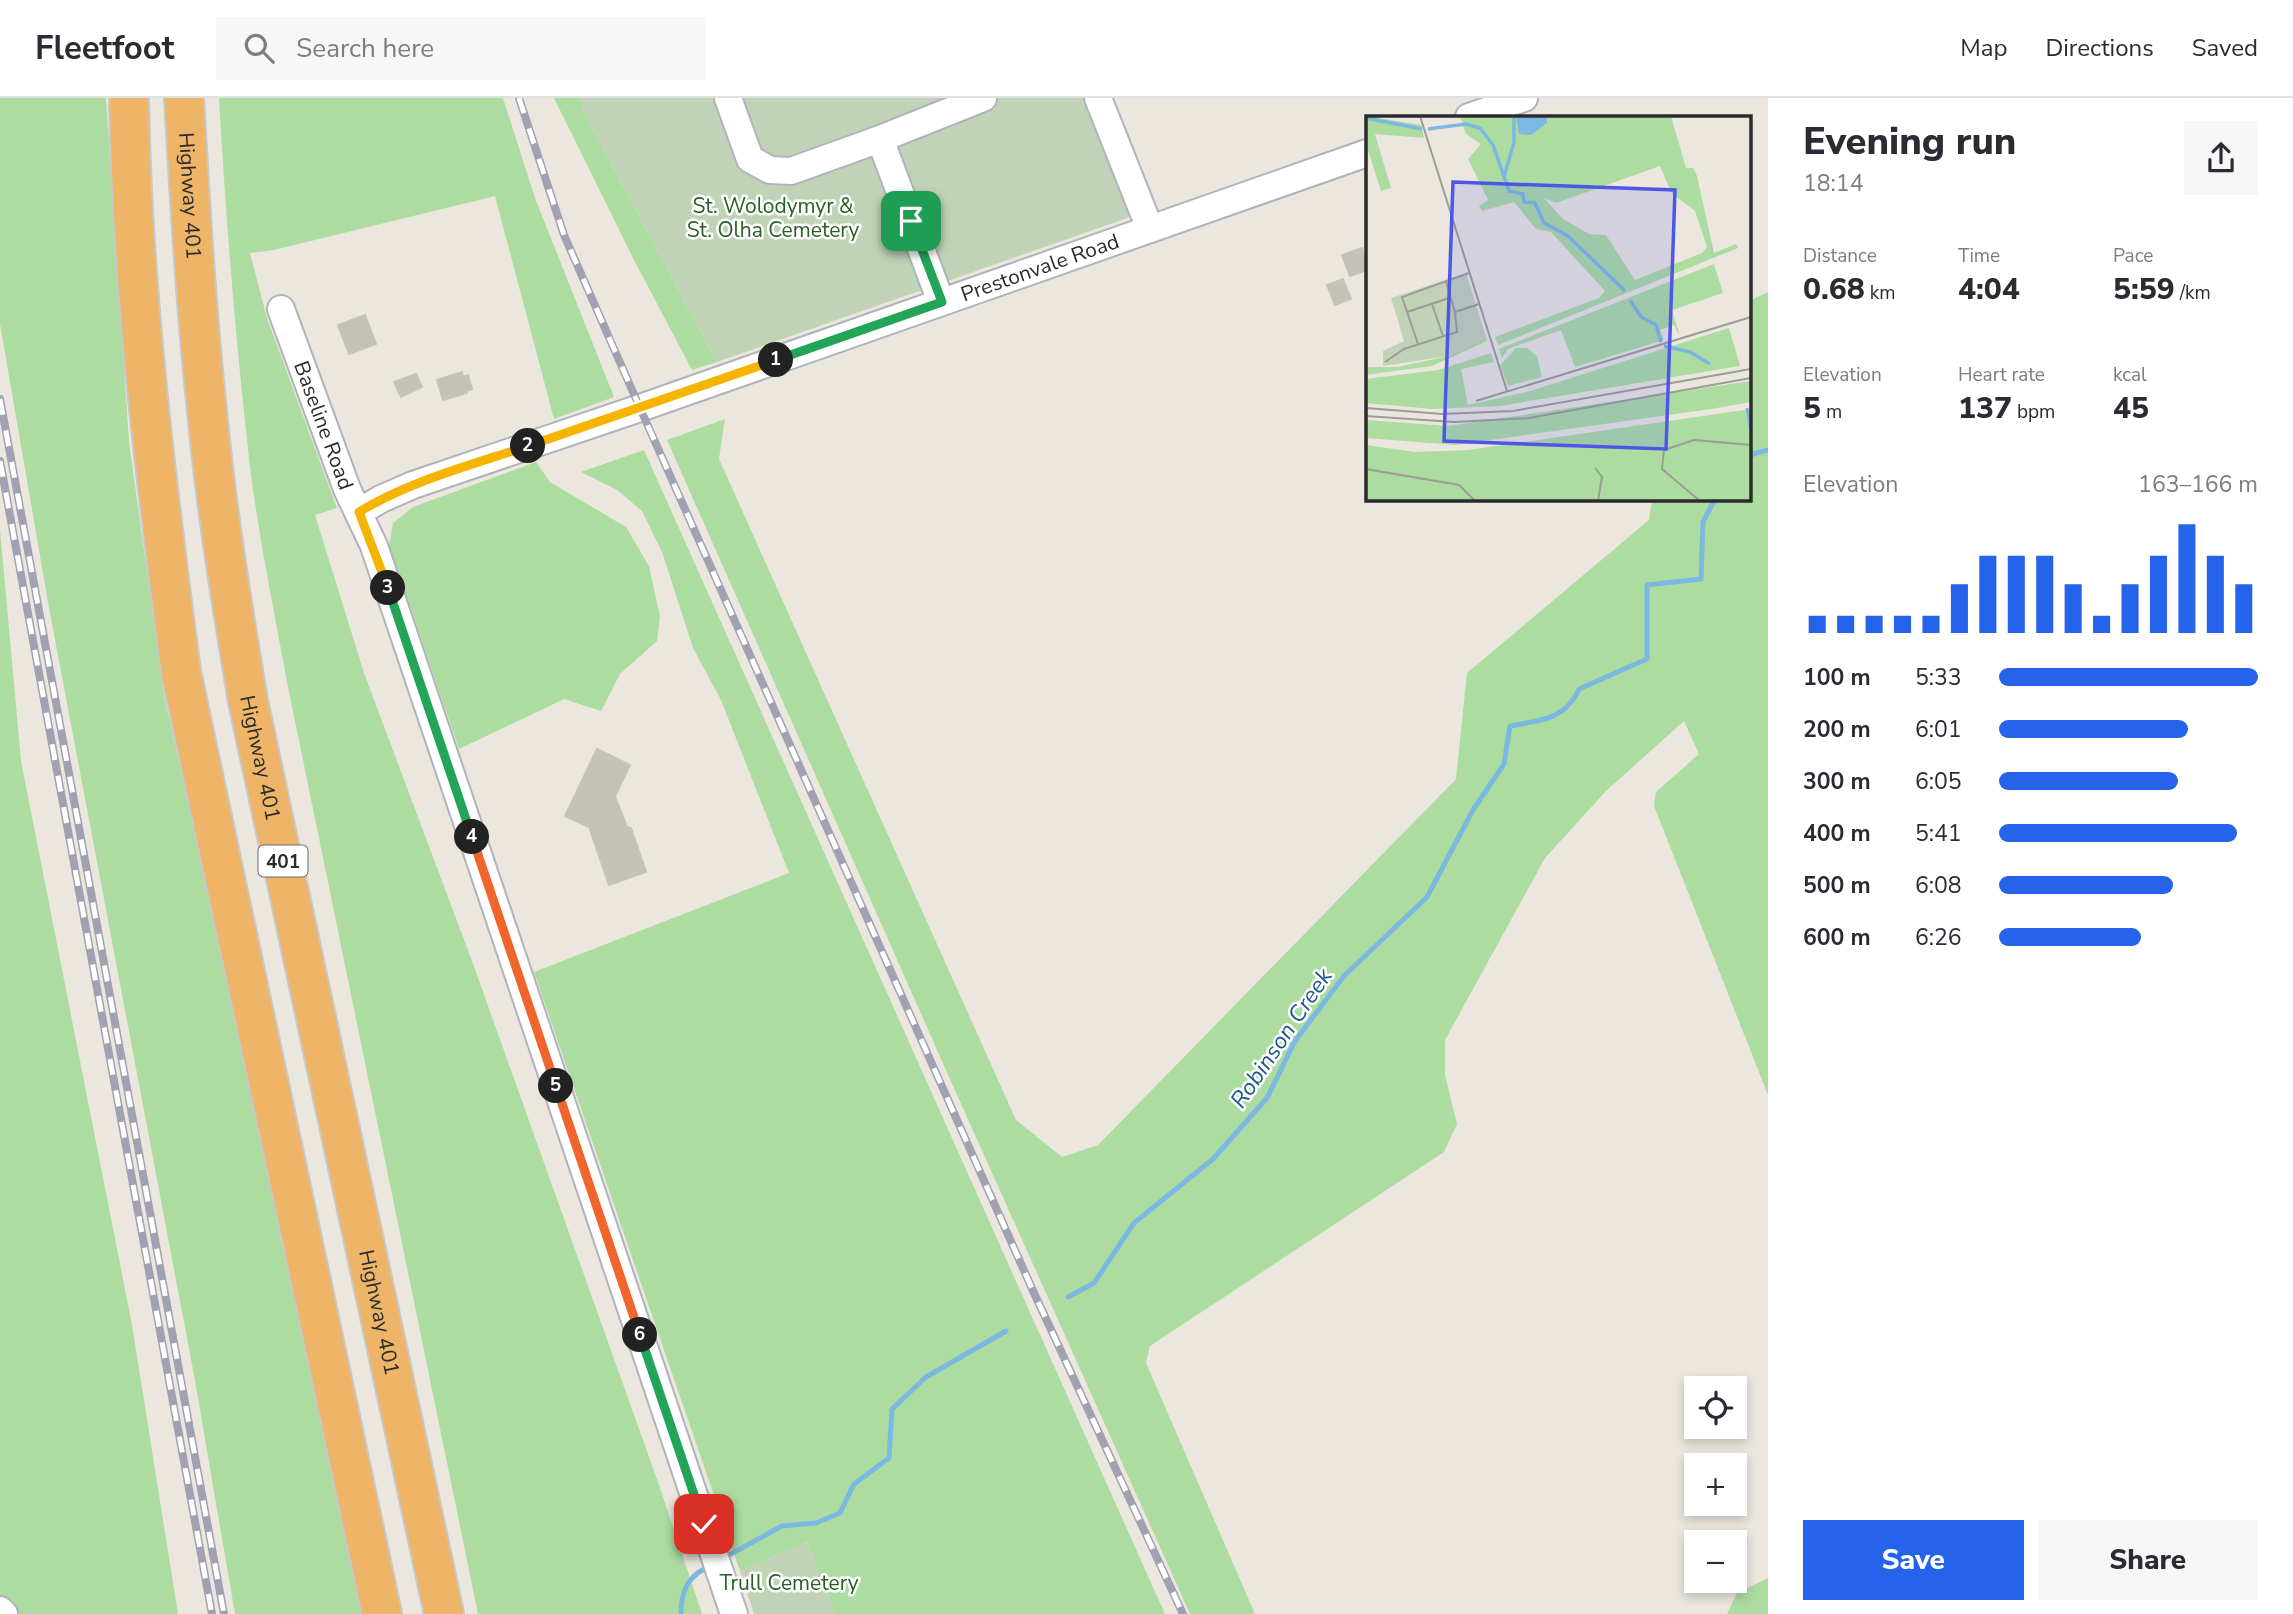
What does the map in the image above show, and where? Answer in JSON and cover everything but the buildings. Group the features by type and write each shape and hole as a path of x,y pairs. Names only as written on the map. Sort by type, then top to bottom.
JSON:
{"highway":[{"path":"129,98 130,163 145,355 181,672 383,1614"},
{"name":"Highway 401","path":"184,98 192,254 207,413 225,559 248,701 444,1614"}],"street":[{"path":"728,98 750,159 770,170 791,171 880,139 978,99"},
{"path":"1098,98 1150,229"},
{"path":"1472,116 1524,98"},
{"path":"880,139 942,302"},
{"name":"Prestonvale Road","path":"359,512 414,485 1366,153"},
{"name":"Baseline Road","path":"281,309 347,489 378,559 734,1614"},
{"path":"0,1610 4,1614"}],"green space":[{"path":"0,98 106,98 129,442 164,695 368,1614 235,1614 194,1375 49,608 0,324"},
{"path":"219,98 503,98 535,198 614,397 554,419 495,196 274,250 250,253 267,318 337,508 315,515 364,673 472,961 658,1482 702,1614 478,1614 287,682 262,548 240,375"},
{"path":"554,98 580,98 583,111 717,362 692,370"},
{"name":"St. Wolodymyr & St. Olha Cemetery","path":"580,98 1112,98 1153,209 717,362 583,111"},
{"path":"1768,292 1768,1095 1654,806 1656,792 1699,754 1684,721 1606,791 1545,858 1445,1040 1445,1075 1457,1124 1444,1152 1150,1346 1146,1363 1255,1614 1190,1614 667,440 725,419 719,459 1016,1120 1062,1157 1098,1145 1456,779 1467,673 1649,520 1652,500 1750,500 1750,301"},
{"path":"644,450 1165,1614 835,1614 807,1542 740,1571 534,972 789,873 721,700 693,648 662,552 642,511 617,490 581,472"},
{"path":"536,462 550,482 626,527 649,566 660,617 657,641 620,674 601,711 564,699 459,749 389,545 393,523 413,507"},
{"path":"0,530 21,761 132,1325 178,1614 0,1614"},
{"name":"Trull Cemetery","path":"807,1542 835,1614 754,1614 740,1571"},
{"path":"1768,1578 1768,1614 1727,1614 1737,1593 1747,1593 1747,1588"}],"waterway":[{"name":"Robinson Creek","path":"1750,457 1768,450"},
{"name":"Robinson Creek","path":"1068,1297 1094,1283 1134,1223 1213,1159 1267,1098 1295,1041 1344,976 1427,897 1473,810 1504,764 1510,726 1551,717 1567,707 1579,689 1647,659 1647,585 1701,579 1703,522 1714,500"},
{"name":"Robinson Creek","path":"729,1555 782,1526 816,1523 840,1513 854,1484 889,1458 892,1409 926,1377 1006,1331"},
{"name":"Robinson Creek","path":"681,1614 686,1588 693,1577 704,1569"}],"railway":[{"path":"519,98 564,235 1034,1293 1183,1614"},
{"path":"0,399 224,1614"},
{"path":"0,461 212,1614"}],"route":[{"path":"704,1524 374,546 359,512 414,485 942,302 911,221"}]}
